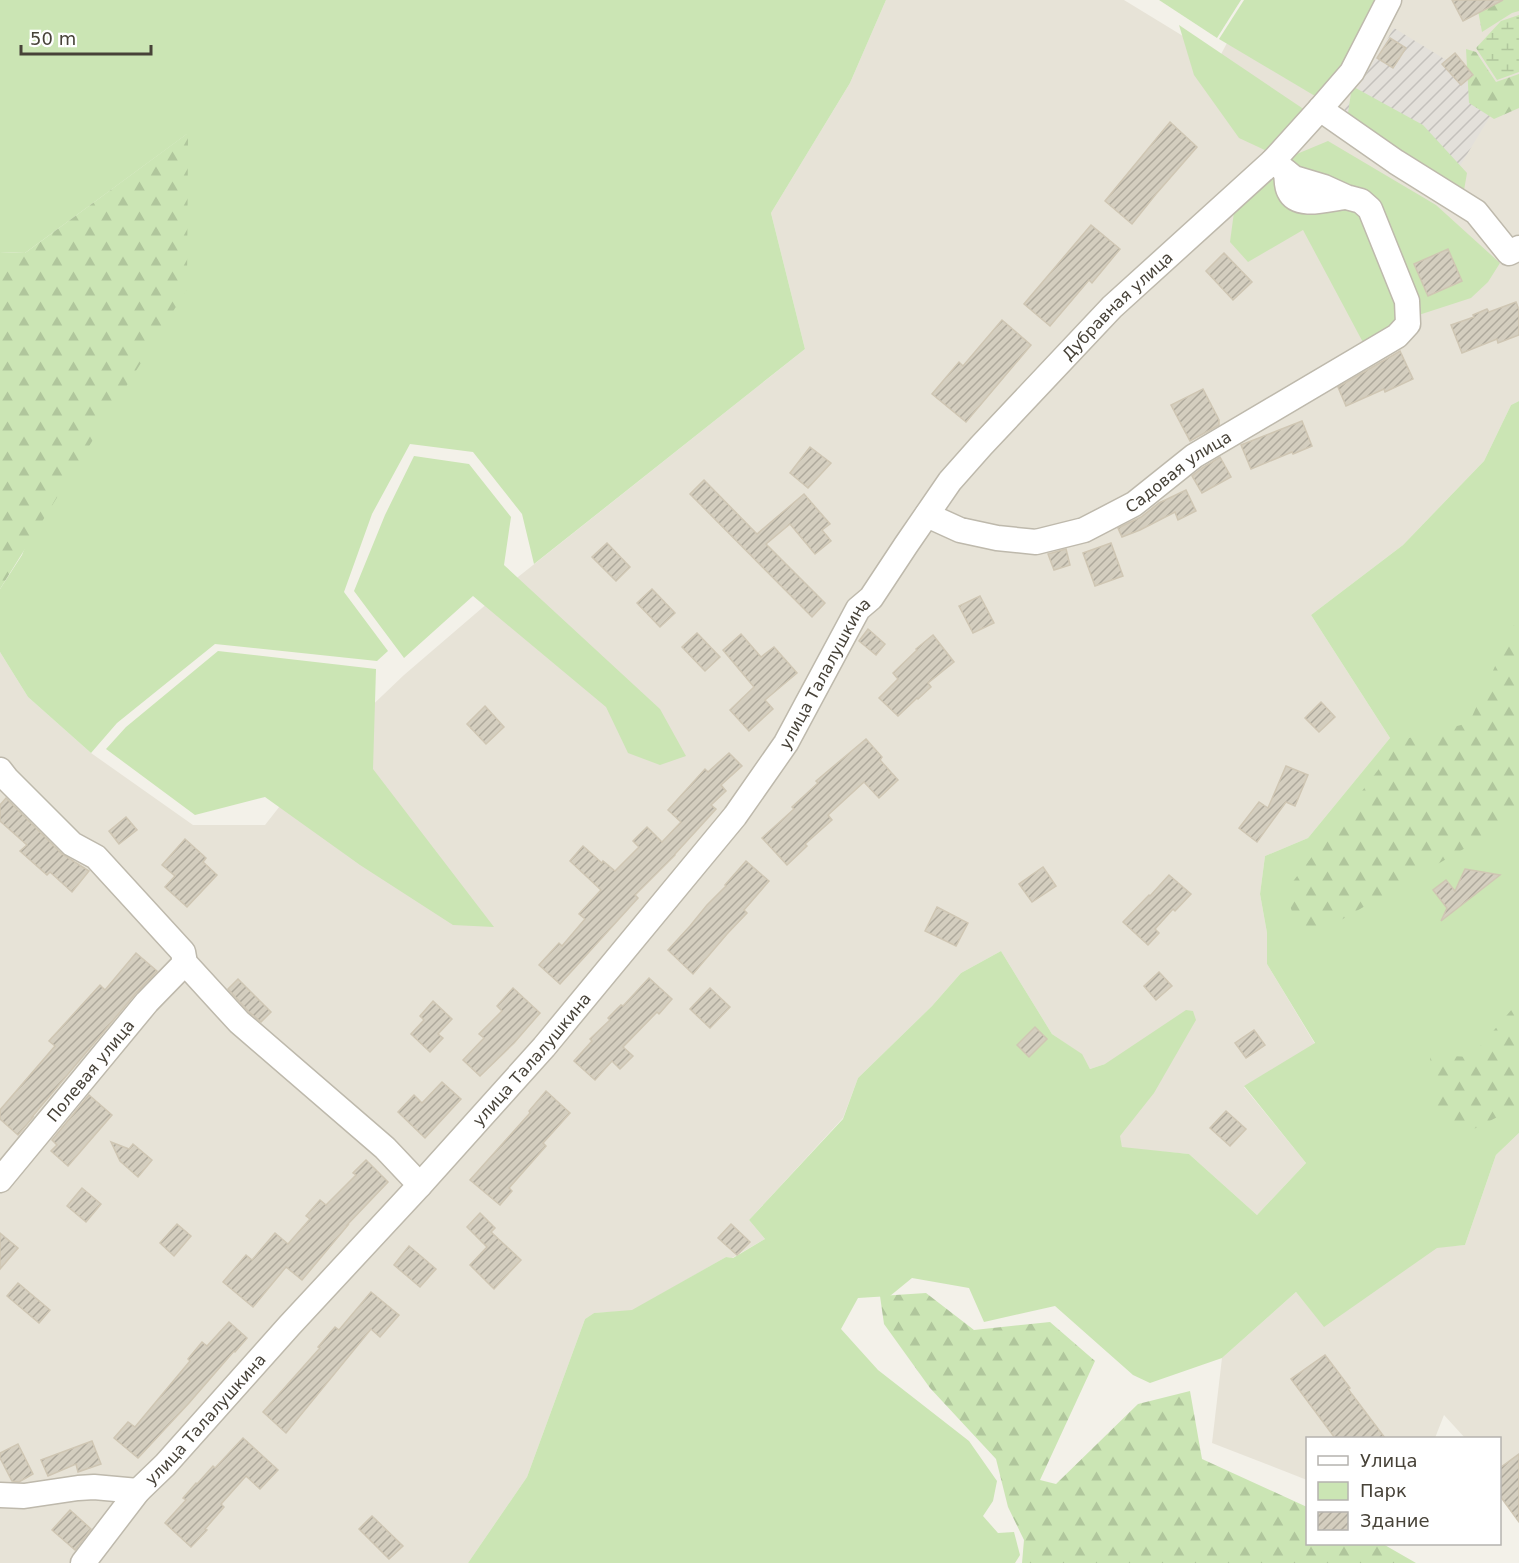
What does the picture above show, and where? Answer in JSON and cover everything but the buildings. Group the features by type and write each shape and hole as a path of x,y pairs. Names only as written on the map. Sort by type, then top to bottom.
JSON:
{"street":[{"name":"Дубравная улица","path":"927,515 950,481 981,446 1112,307 1280,166 1320,109 1352,72 1389,0"},
{"path":"1320,109 1396,162 1476,212 1514,250"},
{"name":"Садовая улица","path":"927,515 960,530 997,538 1036,542 1084,530 1134,504 1194,456 1397,336 1408,324 1407,301 1370,209 1361,201 1294,178 1280,166"},
{"name":"улица Талалушкина","path":"83,1563 138,1491 165,1465 296,1317 420,1185 544,1047 735,816 786,743 858,609 871,598 927,515"},
{"path":"0,770 72,844 96,857 183,952 185,963 239,1022 385,1148 420,1185"},
{"name":"Полевая улица","path":"0,1180 147,1002 185,963"},
{"path":"0,1495 24,1496 94,1487 138,1491"}],"shaded area":[{"path":"886,0 1124,0 1219,58 1250,0 1519,0 1519,401 1511,405 1484,461 1403,545 1311,615 1390,738 1308,838 1265,856 1260,894 1267,933 1267,964 1315,1044 1244,1087 1306,1163 1257,1215 1189,1154 1122,1148 1105,1064 1090,1069 1081,1054 1052,1034 1001,951 961,973 932,1006 858,1078 843,1118 749,1220 765,1239 732,1258 726,1257 632,1311 594,1313 585,1319 527,1477 468,1563 0,1563 0,652 28,697 91,753 193,825 265,825 320,755 404,675 518,577 805,349 771,213 850,83"},
{"path":"1394,28 1503,95 1452,179 1343,112"},
{"path":"1519,1133 1519,1496 1501,1476 1501,1437 1464,1437 1444,1415 1435,1437 1306,1437 1306,1480 1212,1443 1222,1358 1296,1292 1324,1326 1437,1247 1465,1245 1496,1155"}],"green space":[{"path":"0,0 886,0 850,83 771,213 805,349 534,564 522,514 473,452 410,444 372,514 344,592 388,651 377,661 215,644 117,723 91,753 28,697 0,652 0,589 22,555 187,134 25,253 0,252"},
{"path":"1159,0 1241,0 1217,38"},
{"path":"1244,0 1380,0 1358,47 1315,96 1219,39"},
{"path":"1476,0 1519,0 1519,11 1482,32"},
{"path":"1519,15 1519,72 1497,80 1476,48 1501,21"},
{"path":"1179,25 1305,110 1269,152 1239,138 1194,75"},
{"path":"1466,49 1476,52 1496,82 1519,74 1519,108 1494,119 1469,103"},
{"path":"1352,86 1423,125 1467,173 1463,196 1347,120"},
{"path":"188,133 187,289 0,589 0,252 25,253"},
{"path":"1328,141 1436,205 1500,263 1488,282 1471,298 1394,323 1366,348 1303,230 1248,262 1230,242 1234,212 1292,156"},
{"path":"1519,401 1519,1133 1496,1155 1465,1245 1437,1248 1324,1327 1296,1292 1222,1358 1150,1383 1133,1375 1055,1306 984,1322 969,1288 912,1278 890,1296 858,1298 841,1329 878,1370 969,1441 997,1481 993,1501 983,1516 998,1533 1014,1532 1020,1555 1015,1563 468,1563 527,1477 585,1319 594,1313 632,1310 726,1257 733,1258 765,1239 749,1220 843,1119 858,1078 932,1006 961,973 1001,951 1052,1034 1082,1054 1090,1069 1105,1064 1186,1010 1193,1011 1196,1020 1154,1093 1120,1136 1122,1147 1189,1154 1257,1215 1306,1163 1244,1086 1315,1043 1267,964 1267,933 1260,894 1265,856 1308,838 1390,738 1311,615 1403,545 1484,461 1511,405"},
{"path":"414,456 469,464 511,517 504,565 660,709 686,756 660,765 628,753 606,707 473,596 404,658 354,591 385,515"},
{"path":"1519,614 1519,813 1474,843 1303,942 1285,892 1401,740 1469,723"},
{"path":"218,651 376,669 373,769 494,927 453,925 360,865 265,797 195,815 106,749 126,727"},
{"path":"1519,1001 1519,1106 1466,1133 1434,1116 1430,1055 1471,1057"},
{"path":"926,1293 974,1330 1050,1322 1095,1361 1040,1480 1056,1484 1138,1404 1190,1391 1202,1459 1306,1507 1306,1545 1385,1545 1416,1563 1022,1563 1024,1540 1008,1507 996,1459 930,1388 884,1324 880,1296"}]}
